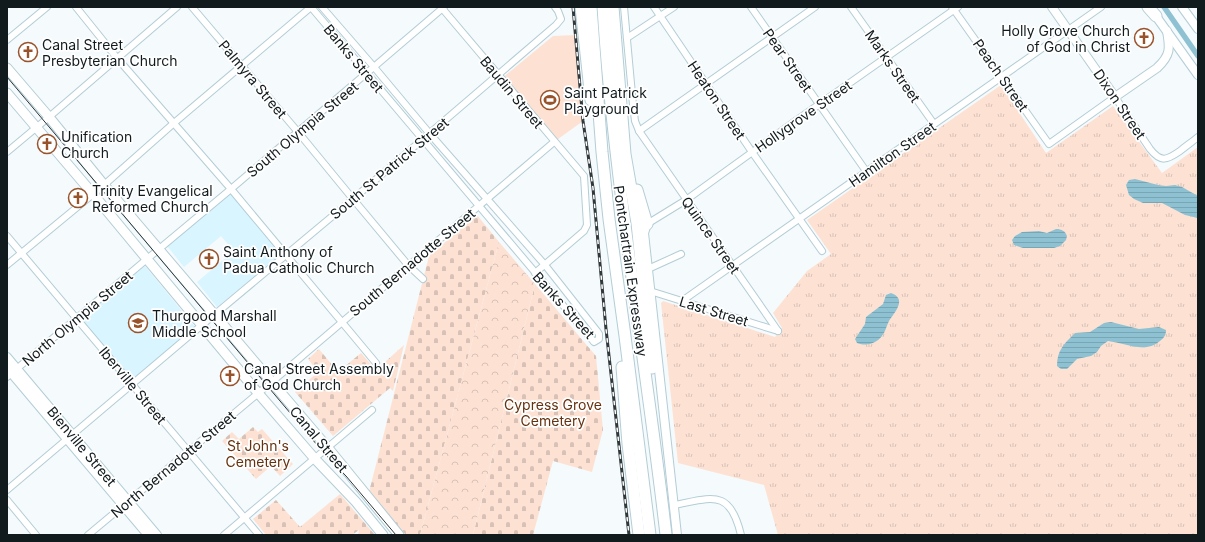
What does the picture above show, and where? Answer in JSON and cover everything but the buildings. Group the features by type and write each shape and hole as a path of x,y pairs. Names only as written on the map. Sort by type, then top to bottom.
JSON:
{"highway":[{"path":"581,7 597,148 602,152"},
{"name":"Pontchartrain Expressway","path":"591,7 608,219 625,336 650,535"},
{"name":"Pontchartrain Expressway","path":"603,7 615,150 666,535"},
{"path":"613,7 625,154 636,223 644,289 657,423 653,431"},
{"path":"620,96 636,186 647,224"},
{"path":"625,336 620,347 628,444 639,535"}],"main road":[{"name":"Canal Street","path":"7,68 130,216 328,448 399,535"},
{"name":"Canal Street","path":"7,93 258,393 356,502 383,535"},
{"path":"119,225 130,216"},
{"path":"242,373 255,363"}],"street":[{"path":"7,40 46,7"},
{"path":"76,7 117,58 231,189 376,363"},
{"path":"7,152 177,7"},
{"name":"Palmyra Street","path":"192,7 408,265 423,278"},
{"path":"7,265 104,185 174,123 311,7"},
{"name":"Banks Street","path":"311,7 594,342 599,340 599,334 545,265 486,200 322,7"},
{"name":"South Olympia Street","path":"158,249 298,132 442,7"},
{"name":"Baudin Street","path":"442,7 584,176 587,225 584,231 545,265"},
{"name":"South St Patrick Street","path":"7,490 423,140 556,25 561,18 558,11 554,7"},
{"name":"Quince Street","path":"624,7 632,105 639,131 778,331"},
{"name":"Heaton Street","path":"654,7 705,84 822,251"},
{"path":"627,38 674,7"},
{"name":"Pear Street","path":"751,7 866,171"},
{"path":"639,131 815,7"},
{"name":"Marks Street","path":"852,7 934,124"},
{"name":"Dixon Street","path":"1052,7 1155,154 1162,158 1171,157 1198,137"},
{"name":"Hamilton Street","path":"682,301 1101,7"},
{"path":"1182,7 1198,28"},
{"path":"1187,7 1198,28"},
{"name":"Hollygrove Street","path":"647,224 686,200 955,8"},
{"name":"Peach Street","path":"955,8 1049,144 1115,97"},
{"path":"1151,10 1198,75"},
{"path":"1115,97 1162,64 1170,45 1167,31"},
{"name":"South Bernadotte Street","path":"258,393 554,142"},
{"path":"647,224 644,233 677,535"},
{"name":"Iberville Street","path":"7,236 259,535"},
{"name":"North Olympia Street","path":"11,372 158,249"},
{"path":"648,269 681,254"},
{"path":"535,273 545,265"},
{"name":"Last Street","path":"650,291 778,331"},
{"path":"561,302 569,295"},
{"name":"Bienville Street","path":"7,357 11,372 125,503 148,535"},
{"name":"North Bernadotte Street","path":"88,535 258,393"},
{"path":"224,535 372,410"},
{"path":"674,504 708,498 722,500 729,505 737,521 741,535"},
{"path":"7,500 36,535"},
{"name":"Bienville Street","path":"125,503 157,535"}],"shaded area":[{"path":"230,193 281,254 217,307 197,282 234,251 221,236 184,267 167,246"},
{"name":"Thurgood Marshall Middle School","path":"145,266 195,327 132,380 81,319"}],"green space":[{"name":"Saint Patrick Playground","path":"576,35 583,121 554,142 501,79 553,36"},
{"path":"1001,85 1046,153 1113,106 1162,173 1198,147 1198,535 778,535 764,485 678,463 661,303 663,301 775,337 782,328 773,313 807,271 831,254 807,220"},
{"path":"477,215 499,242 420,535 406,535 369,492 429,256"},
{"path":"499,242 535,284 473,535 420,535"},
{"name":"Cypress Grove Cemetery","path":"535,284 596,356 603,430 592,472 553,461 533,535 473,535"},
{"path":"404,345 393,391 390,388 333,436 295,392 318,372 308,359 319,349 338,372 361,353 376,370"},
{"name":"St John's Cemetery","path":"253,427 258,432 262,429 293,464 280,476 271,466 256,479 222,441 232,432 239,439"},
{"path":"340,494 375,535 358,535 359,530 352,535 266,535 253,519 276,500 300,527"}],"water":[{"path":"1135,179 1158,185 1175,185 1182,187 1198,196 1198,218 1185,215 1162,203 1143,203 1134,199 1129,195 1126,185 1129,180"},
{"path":"1060,229 1067,236 1066,240 1060,246 1054,248 1023,248 1014,245 1012,240 1015,236 1022,232 1039,231 1047,233"},
{"path":"891,293 899,299 899,302 882,336 876,342 869,344 865,345 857,343 855,339 865,324 866,317 883,304 886,295"},
{"path":"1111,322 1139,329 1159,327 1166,330 1166,333 1164,338 1148,347 1135,347 1108,341 1101,346 1097,352 1091,356 1077,359 1067,369 1061,369 1057,366 1060,351 1064,344 1075,333 1090,332 1104,323"}],"waterway":[{"path":"1164,7 1198,56"}],"tram line":[{"path":"7,77 323,452 346,476 396,535"}],"railway":[{"path":"573,7 583,121 593,188 606,329 629,535"}],"place":[{"name":"Holly Grove Church of God in Christ","path":"1144,38"},
{"name":"Canal Street Presbyterian Church","path":"28,52"},
{"name":"Saint Patrick Playground","path":"550,100"},
{"name":"Unification Church","path":"47,144"},
{"name":"Trinity Evangelical Reformed Church","path":"78,198"},
{"name":"Saint Anthony of Padua Catholic Church","path":"209,259"},
{"name":"Thurgood Marshall Middle School","path":"138,323"},
{"name":"Canal Street Assembly of God Church","path":"230,376"}]}
